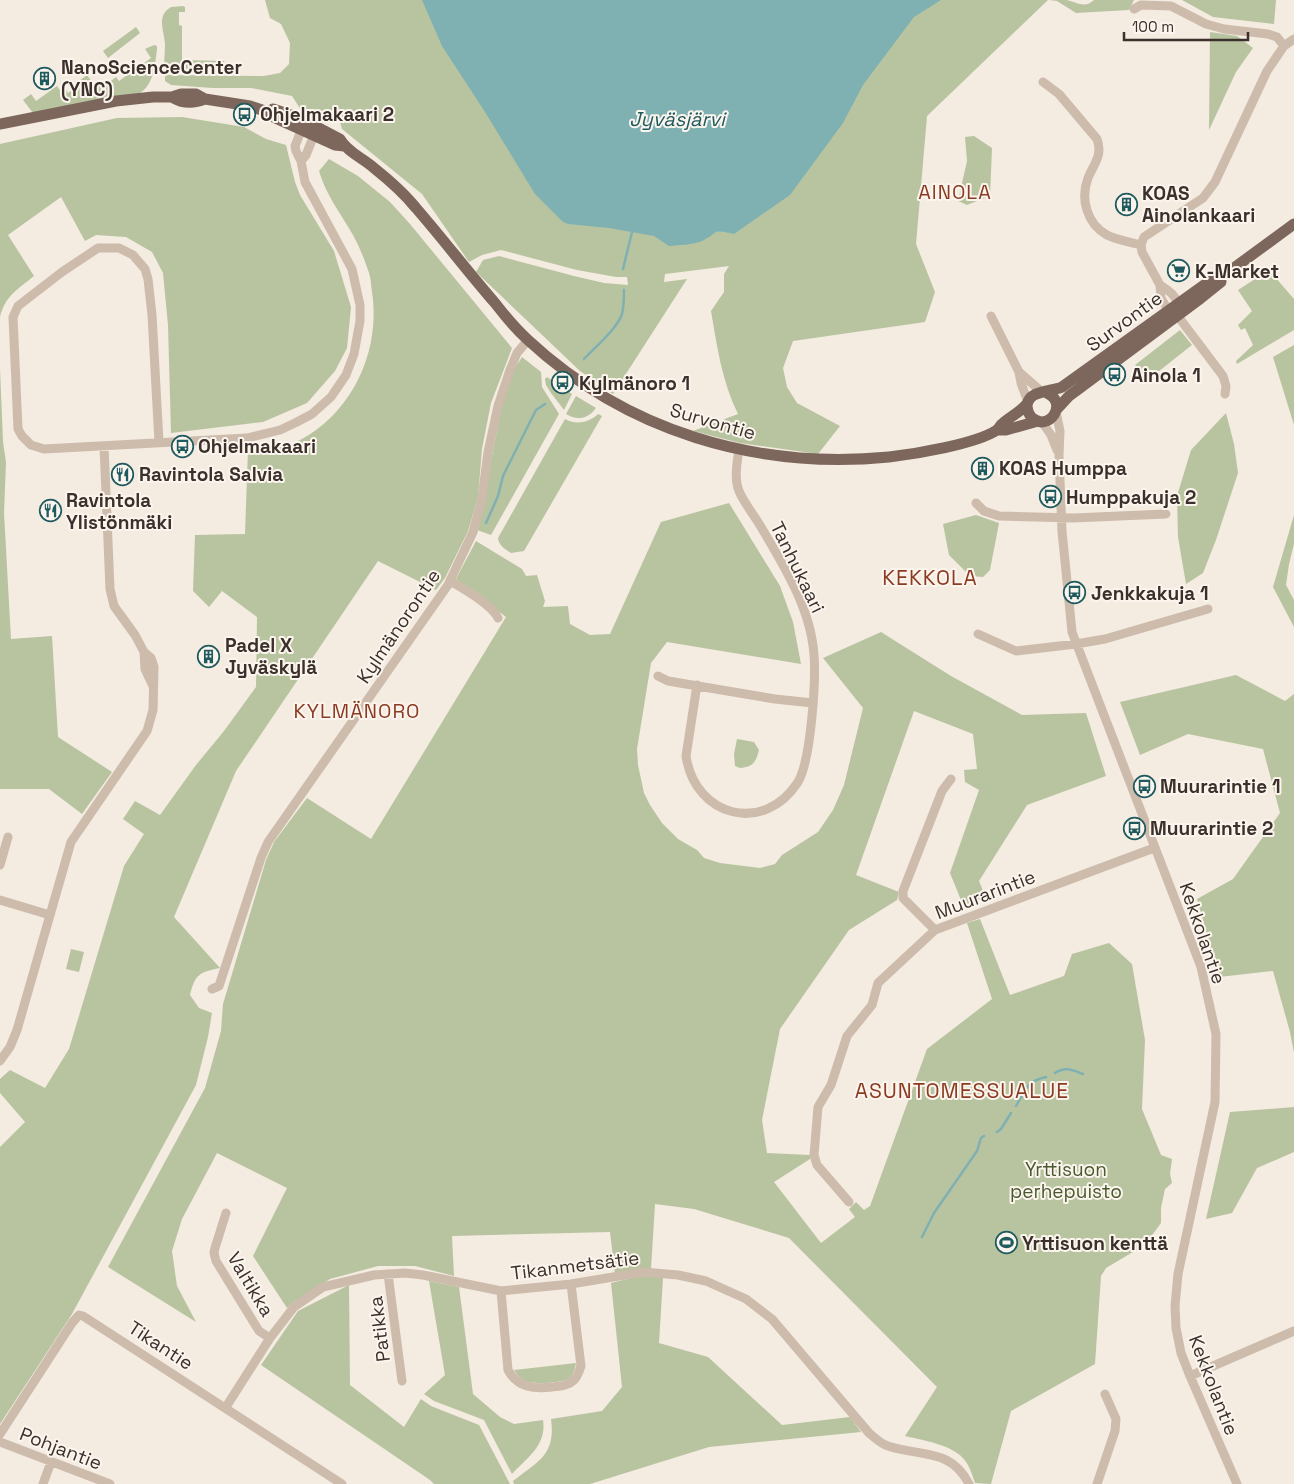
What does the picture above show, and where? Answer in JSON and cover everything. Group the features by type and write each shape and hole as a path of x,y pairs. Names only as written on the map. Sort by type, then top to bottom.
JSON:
{"main road":[{"name":"Survontie","path":"0,124 116,101 196,94 205,99 250,106 268,112 271,116 303,125 316,131 334,145 344,146 374,168 415,206 465,268 528,340 579,382 616,404 670,430 706,442 739,450 818,459 866,459 913,454 975,440 997,430 1020,412 1028,403"},
{"name":"Survontie","path":"1043,392 1062,387 1175,310 1220,282 1223,276 1294,224"},
{"name":"Survontie","path":"1056,410 1068,396 1175,310"},
{"path":"1043,392 1052,396 1056,404 1056,410 1049,420 1040,422 1028,413 1028,403 1034,395 1043,392"},
{"name":"Survontie","path":"997,430 1006,430 1040,422"}],"street":[{"path":"1134,9 1141,5 1171,6 1206,24 1224,29 1268,34 1277,37 1284,46"},
{"path":"1225,394 1226,386 1223,376 1175,310 1171,292 1160,285 1142,252 1141,245 1144,236 1202,198 1215,182 1267,71 1284,46 1294,39"},
{"path":"1043,82 1059,94 1097,139 1100,146 1100,153 1087,180 1084,196 1088,214 1097,228 1108,235 1141,245"},
{"path":"159,442 152,315 148,279 145,269 133,255 124,250 108,247 98,248 62,272 18,306 13,317 18,428 22,436 31,445 44,449 247,438 280,430 295,424 322,406 331,397 346,375 354,354 360,321 357,285 352,269 305,182 301,161 296,151 303,125"},
{"path":"301,161 306,155 316,131"},
{"path":"991,316 1020,372 1043,392"},
{"name":"Kylmänorontie","path":"212,989 218,986 268,842 450,581 473,532 482,498 488,452 498,406 517,353 528,340"},
{"path":"1020,372 1021,382 1028,403"},
{"name":"Kekkolantie","path":"1056,410 1060,430 1061,517 1072,632 1201,967 1216,1034 1215,1102 1178,1274 1175,1306 1181,1353 1236,1484"},
{"name":"Kekkolantie","path":"1040,422 1051,435 1059,455"},
{"path":"0,1061 10,1047 17,1030 70,842 147,730 152,710 153,686 145,669 144,652 135,635 114,606 110,589 104,446"},
{"name":"Tanhukaari","path":"698,685 686,756 687,766 695,785 707,800 731,811 747,814 773,807 787,796 803,769 813,703 814,654 808,620 788,574 739,490 737,461 739,450"},
{"path":"976,503 984,511 999,516 1073,518 1166,514"},
{"path":"450,581 474,594 496,613 498,618"},
{"path":"978,634 1016,651 1105,639 1208,609"},
{"path":"658,676 668,681 775,699 813,703"},
{"path":"934,930 903,898 903,891 942,791 951,779"},
{"path":"0,866 8,837"},
{"name":"Muurarintie","path":"849,1202 817,1165 814,1155 818,1107 831,1085 847,1036 872,1005 878,983 934,930 1154,848"},
{"path":"0,900 50,915"},
{"name":"Valtikka","path":"226,1213 214,1248 216,1261 259,1331 270,1338"},
{"name":"Tikanmetsätie","path":"226,1407 270,1338 294,1307 322,1287 352,1279 388,1274 423,1275 501,1291 571,1284 643,1272 678,1275 706,1281 746,1299 772,1319 877,1440 887,1446 945,1459 958,1467 969,1484"},
{"name":"Patikka","path":"388,1274 402,1381"},
{"path":"501,1291 508,1370 512,1377 522,1384 530,1388 544,1388 566,1385 574,1380 581,1366 571,1284"},
{"name":"Tikantie","path":"0,1434 72,1323 79,1316 89,1318 342,1484"},
{"path":"1190,1376 1294,1331"},
{"path":"1097,1484 1115,1431 1116,1419 1105,1394"},
{"name":"Pohjantie","path":"0,1442 110,1484"},
{"path":"42,1484 51,1462"}],"green space":[{"path":"265,0 1048,0 927,116 916,244 935,292 925,322 793,341 783,368 787,387 797,403 840,426 818,454 740,443 693,431 738,414 724,377 711,311 724,292 724,274 729,266 665,274 664,282 687,279 613,394 580,371 476,272 483,260 499,256 604,283 628,285 627,277 616,277 577,270 501,250 482,255 469,262 422,194 342,129 339,118 313,109 301,110 292,96 251,88 171,85 165,81 165,75 264,76 280,73 289,64 290,43 281,24 270,18"},
{"path":"1049,0 1066,0 1087,4 1094,0 1134,0 1129,10 1076,13 1057,1"},
{"path":"1182,0 1276,0 1274,24 1213,17"},
{"path":"171,7 185,7 185,12 179,12 179,25 182,26 182,60 224,61 225,68 164,69 165,44 162,19 166,11"},
{"path":"136,27 140,33 108,58 103,51"},
{"path":"1210,32 1237,36 1253,48 1236,72 1209,130"},
{"path":"154,45 157,46 157,49 153,74 148,85 140,93 33,113 23,100 31,94 36,101 57,86 62,93 66,90 68,93 81,83 79,81 87,75 94,85 98,82 97,80 103,87 116,77 119,81 151,58 145,49"},
{"path":"182,117 244,127 266,139 286,145 300,195 334,251 351,307 347,348 335,371 307,403 263,422 171,433 168,325 163,273 152,252 126,237 96,235 85,241 61,197 8,235 34,276 9,298 0,317 0,144 117,118"},
{"path":"974,136 992,148 990,196 967,205 958,201 967,161 965,137"},
{"path":"329,159 358,176 390,202 512,348 491,403 482,449 478,497 468,531 445,578 436,590 378,561 236,771 174,917 220,968 199,975 194,982 190,995 199,1008 212,1013 196,1085 72,1314 0,1424 0,1147 25,1122 0,1093 0,1079 10,1070 45,1088 69,1049 124,866 144,834 123,819 135,801 160,815 256,687 257,617 222,591 209,607 193,591 195,535 245,534 248,450 288,445 319,428 335,413 348,396 359,377 367,357 372,336 374,314 370,278 357,243 322,180 319,171"},
{"path":"1269,270 1294,299 1294,330 1237,364 1236,361 1253,345 1245,328 1241,330 1238,325 1252,311 1238,290"},
{"path":"1180,330 1192,345 1149,379 1135,365"},
{"path":"1294,345 1294,425 1273,357"},
{"path":"522,357 541,372 542,387 559,414 491,535 477,530 502,406 513,371"},
{"path":"0,368 3,442 6,462 4,513 11,639 52,636 58,737 112,772 82,814 49,789 0,789"},
{"path":"547,377 572,394 564,410 546,385 545,379"},
{"path":"576,396 596,408 593,412 582,418 574,418 566,414"},
{"path":"1226,413 1234,444 1238,473 1203,573 1186,584 1178,537 1177,496 1191,450"},
{"path":"598,414 602,416 524,551 511,553 501,545 498,538 565,419 573,422 582,422"},
{"name":"Yrttisuon perhepuisto","path":"729,503 780,586 793,622 801,664 667,642 651,663 637,749 638,765 644,793 662,823 678,839 697,850 704,858 720,863 760,868 775,864 782,855 818,832 833,810 844,785 863,708 823,658 881,632 951,676 1022,715 1086,713 1106,776 1027,805 979,881 986,898 963,905 950,873 979,790 965,782 964,770 977,769 973,734 914,711 856,875 899,892 897,900 849,930 780,1029 762,1120 767,1153 810,1155 810,1159 774,1182 821,1243 855,1217 849,1209 856,1202 864,1210 870,1206 927,1049 992,999 967,923 980,919 1010,995 1064,976 1072,954 1109,943 1132,964 1145,1040 1142,1109 1161,1155 1172,1159 1170,1174 1172,1183 1165,1189 1161,1208 1161,1223 1153,1234 1138,1249 1106,1268 1101,1276 1095,1364 1011,1411 991,1484 975,1483 969,1467 963,1458 949,1448 905,1436 937,1387 789,1238 694,1209 655,1204 651,1269 615,1274 610,1232 452,1236 454,1276 415,1266 378,1266 330,1279 287,1308 253,1256 287,1188 217,1153 182,1219 172,1251 177,1286 196,1322 108,1267 205,1088 221,1031 223,1004 266,860 274,842 307,798 371,839 506,617 456,579 476,541 522,569 526,576 537,575 545,601 543,607 568,606 570,624 590,635 610,634 661,522"},
{"path":"976,515 999,523 990,570 983,577 970,576 949,555 943,524"},
{"path":"1294,515 1294,544 1286,585 1294,600 1294,627 1273,587"},
{"path":"1236,675 1285,701 1294,694 1294,1053 1273,971 1219,977 1197,899 1233,879 1280,813 1263,749 1188,734 1140,755 1120,702"},
{"path":"737,739 754,742 759,750 757,758 751,765 740,768 735,766 734,754"},
{"path":"71,949 84,952 79,972 66,969"},
{"path":"1294,1107 1294,1152 1257,1168 1232,1213 1206,1219 1230,1112"},
{"path":"644,1275 663,1278 659,1343 708,1357 782,1425 850,1417 861,1432 709,1447 590,1484 514,1484 513,1481 537,1462 548,1449 552,1431 551,1419 602,1411 622,1387 611,1283"},
{"path":"429,1281 459,1287 473,1394 500,1417 514,1424 543,1420 542,1437 539,1444 512,1474 484,1420 434,1401 424,1394 445,1375"},
{"path":"349,1285 350,1385 404,1427 421,1399 431,1406 479,1425 510,1484 434,1484 261,1365 298,1311"},
{"path":"576,1363 570,1378 555,1382 525,1381 514,1370"}],"water":[{"name":"Jyväsjärvi","path":"422,0 941,0 914,17 863,85 843,123 790,195 734,234 716,232 698,242 669,246 654,236 563,222 535,194 442,46"}],"waterway":[{"path":"623,269 632,232"},
{"path":"584,359 611,332 619,320 622,314 624,290"},
{"path":"486,523 498,496 503,476 536,410 545,404"},
{"path":"1055,1073 1066,1069 1083,1074"},
{"path":"1016,1106 1024,1091 1031,1084 1046,1077"},
{"path":"997,1132 1011,1113"},
{"path":"922,1237 934,1213 977,1151 981,1138 984,1136"}],"place":[{"name":"NanoScienceCenter (YNC)","path":"45,78"},
{"name":"Ohjelmakaari 2","path":"244,114"},
{"name":"KOAS Ainolankaari","path":"1126,204"},
{"name":"K-Market","path":"1179,271"},
{"name":"Ainola 1","path":"1115,375"},
{"name":"Kylmänoro 1","path":"563,383"},
{"name":"Ohjelmakaari","path":"182,446"},
{"name":"KOAS Humppa","path":"983,468"},
{"name":"Ravintola Salvia","path":"123,474"},
{"name":"Humppakuja 2","path":"1050,497"},
{"name":"Ravintola Ylistönmäki","path":"50,511"},
{"name":"Jenkkakuja 1","path":"1075,593"},
{"name":"Padel X Jyväskylä","path":"209,656"},
{"name":"Muurarintie 1","path":"1144,786"},
{"name":"Muurarintie 2","path":"1134,828"},
{"name":"Yrttisuon kenttä","path":"1006,1243"}],"district":[{"name":"AINOLA","path":"955,192"},
{"name":"KEKKOLA","path":"930,578"},
{"name":"KYLMÄNORO","path":"357,711"},
{"name":"ASUNTOMESSUALUE","path":"962,1091"}]}
